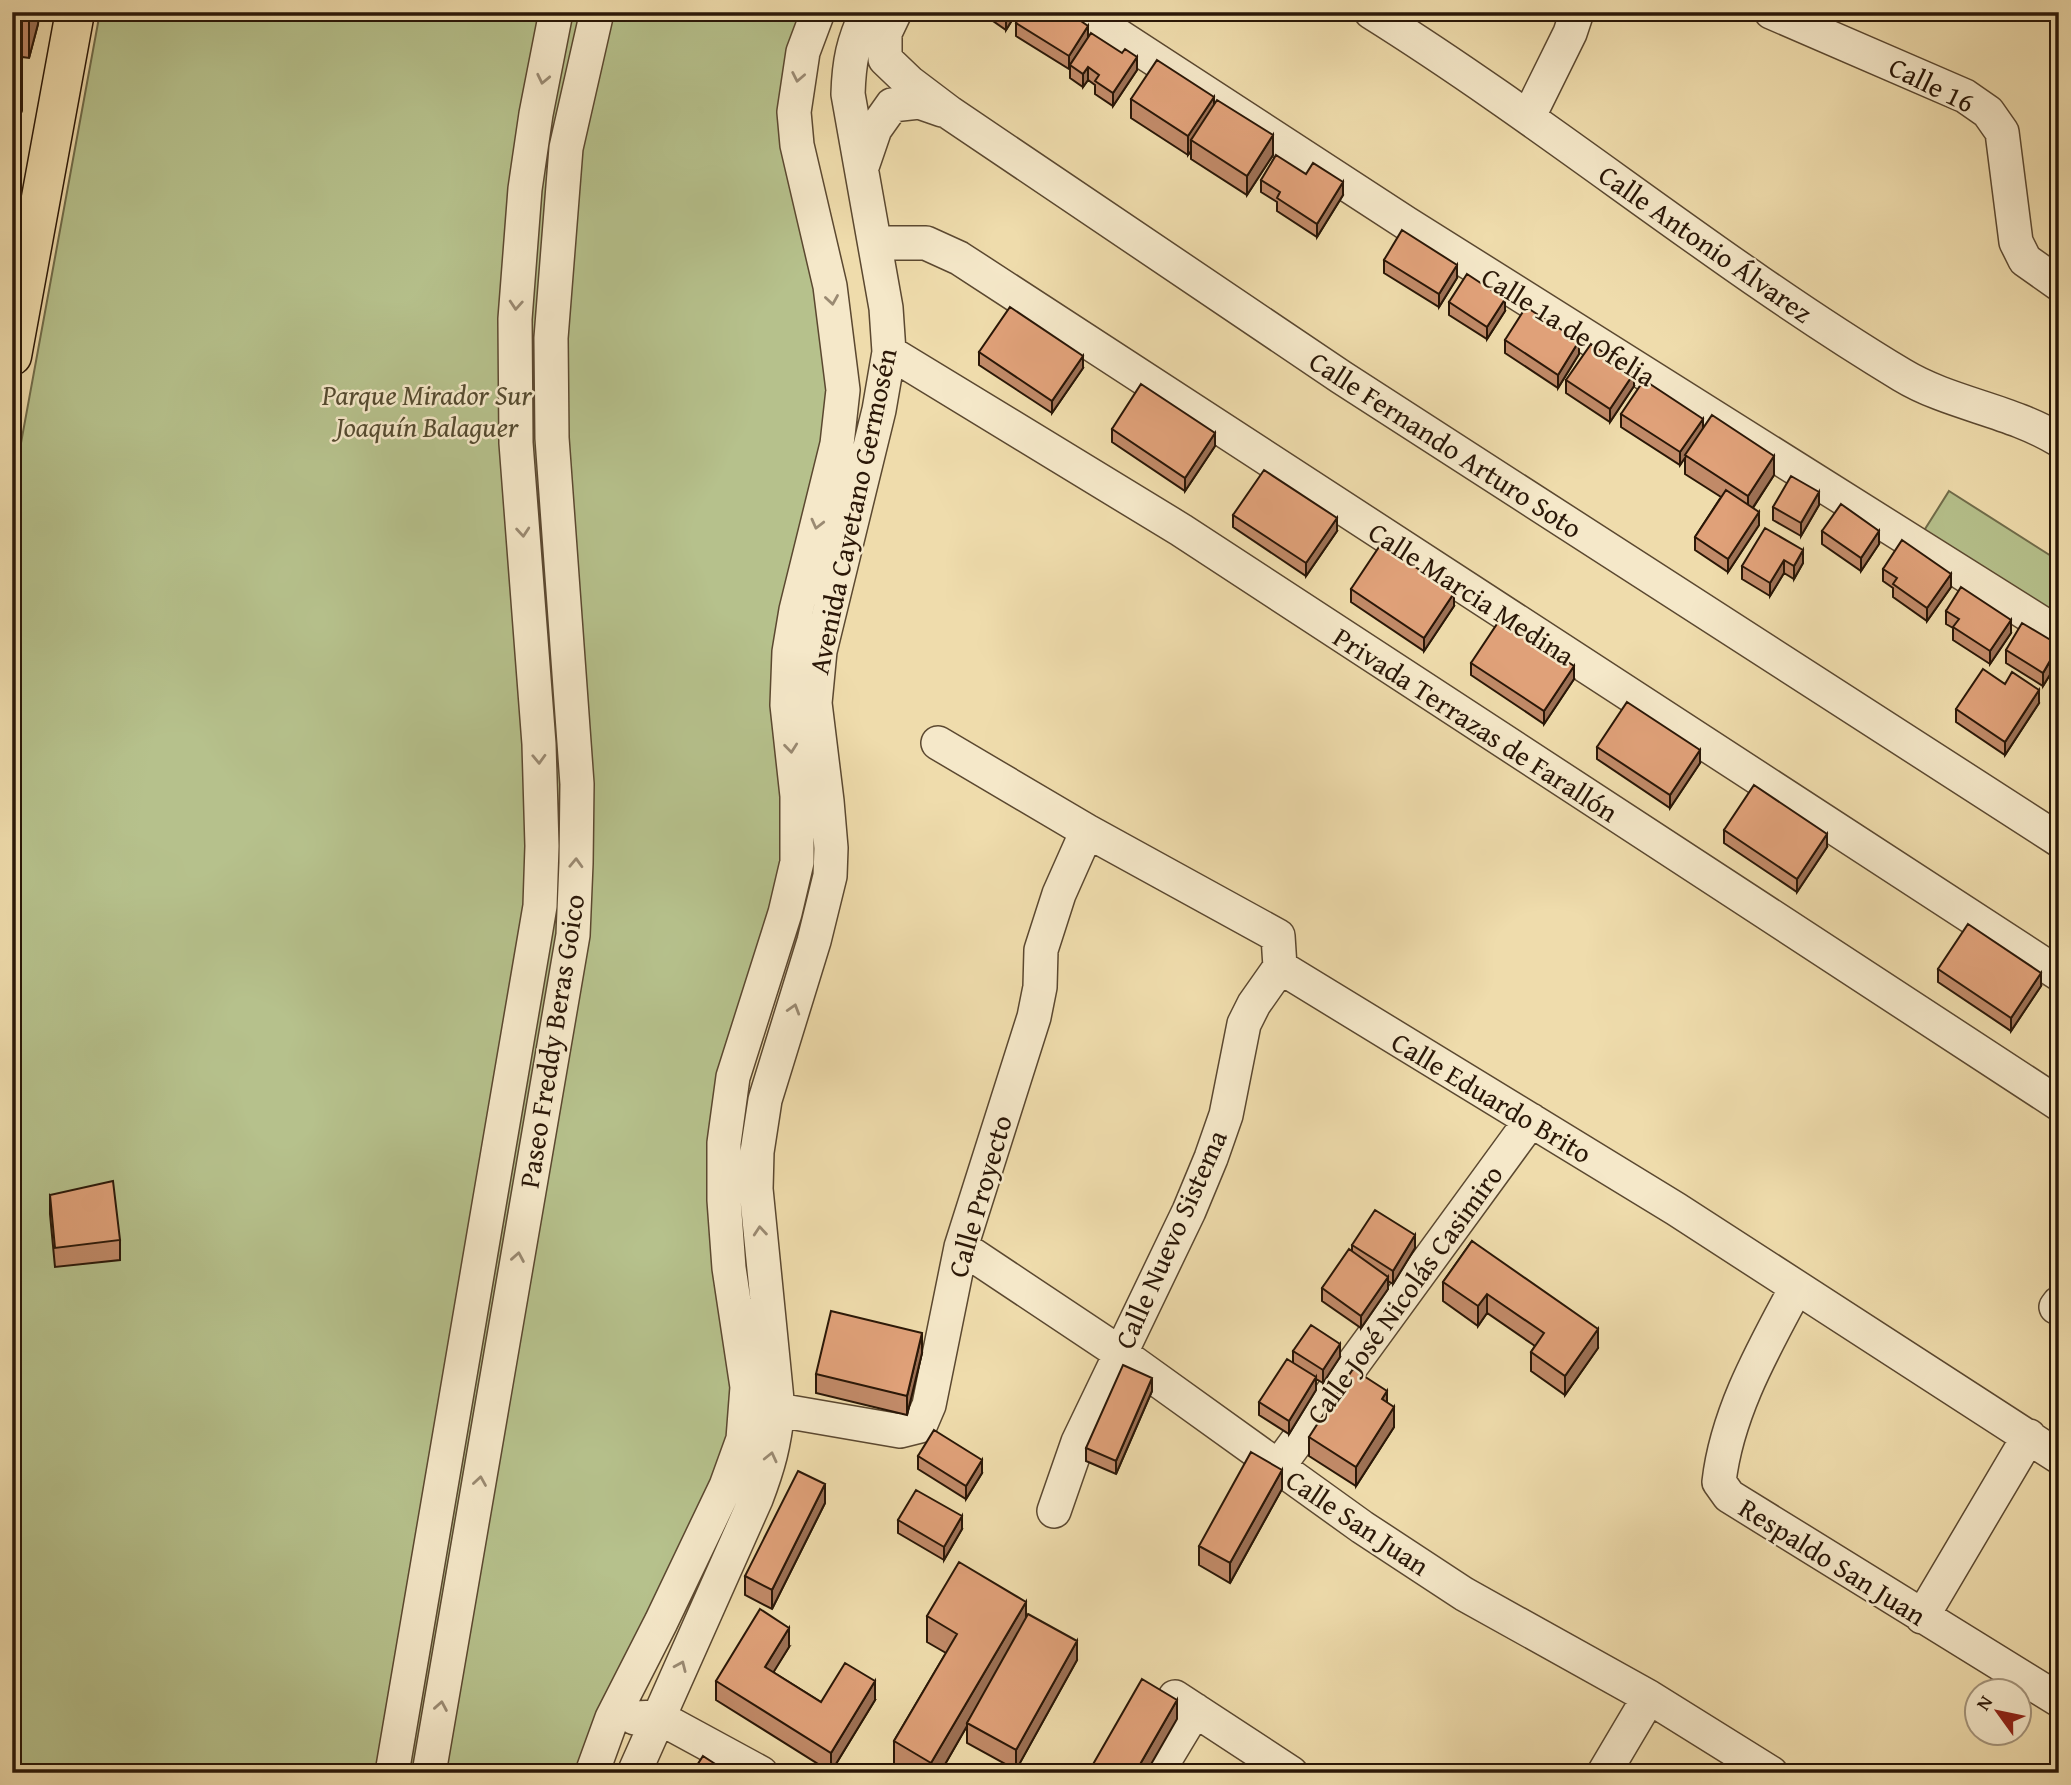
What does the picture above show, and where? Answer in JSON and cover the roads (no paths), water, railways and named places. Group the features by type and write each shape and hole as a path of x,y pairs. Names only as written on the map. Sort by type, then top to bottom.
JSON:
{"main road":[{"path":"12,356 75,12"}],"street":[{"name":"Paseo Freddy Beras Goico","path":"392,1773 540,906 542,846 539,744 516,443 515,319 524,189 556,12"},
{"name":"Paseo Freddy Beras Goico","path":"429,1773 573,934 577,783 552,438 551,338 566,148 597,12"},
{"name":"Avenida Cayetano Germosén","path":"592,1773 612,1718 720,1499 743,1439 747,1387 729,1268 724,1200 724,1143 733,1077 786,913 797,862 797,796 787,705 789,652 796,610 837,444 843,390 830,286 797,145 794,112 803,52 818,12"},
{"name":"Avenida Cayetano Germosén","path":"634,1773 771,1462 778,1409 756,1189 757,1152 765,1100 814,941 830,876 831,848 815,703 820,651 878,410 889,352 886,308 876,243 848,94 849,65 854,39 867,12"},
{"name":"Calle Fernando Arturo Soto","path":"895,12 885,33 885,59 909,82 950,113 1352,385 2059,840"},
{"name":"Calle 1a de Ofelia","path":"1082,12 1442,245 2059,635"},
{"name":"Calle Antonio Álvarez","path":"1371,12 1529,116 1802,313 1905,377 1936,391 2004,414 2059,440"},
{"path":"1529,116 1570,33 1577,12"},
{"name":"Calle 16","path":"1771,12 1965,96 1988,112 2001,132 2015,242 2025,260 2059,284"},
{"path":"861,170 874,129 892,105 919,102 950,113"},
{"name":"Calle Marcia Medina","path":"876,243 926,243 959,258 2059,974"},
{"name":"Privada Terrazas de Farallón","path":"889,352 1181,530 2059,1104"},
{"path":"938,743 1087,831 1278,936 1280,967"},
{"name":"Calle Proyecto","path":"778,1409 900,1432 920,1426 929,1405 961,1247 1034,1017 1040,987 1041,950 1059,894 1087,831"},
{"name":"Calle Eduardo Brito","path":"1280,967 1676,1209 2059,1457"},
{"name":"Calle Nuevo Sistema","path":"1054,1511 1078,1442 1189,1211 1210,1158 1226,1115 1244,1024 1254,1004 1280,967"},
{"name":"Calle José Nicolás Casimiro","path":"1278,1467 1531,1120"},
{"name":"Calle San Juan","path":"961,1247 1120,1353 1362,1527 1464,1594 1649,1698 1771,1773"},
{"name":"Respaldo San Juan","path":"1796,1288 1754,1368 1722,1455 1719,1482 1729,1496 2059,1700"},
{"path":"1922,1617 2029,1436"},
{"path":"1604,1773 1649,1698"},
{"path":"1157,1773 1185,1703 1291,1773"},
{"path":"612,1718 658,1717 761,1773"}],"park label":[{"name":"Parque Mirador Sur Joaquín Balaguer","path":"427,410"}]}
